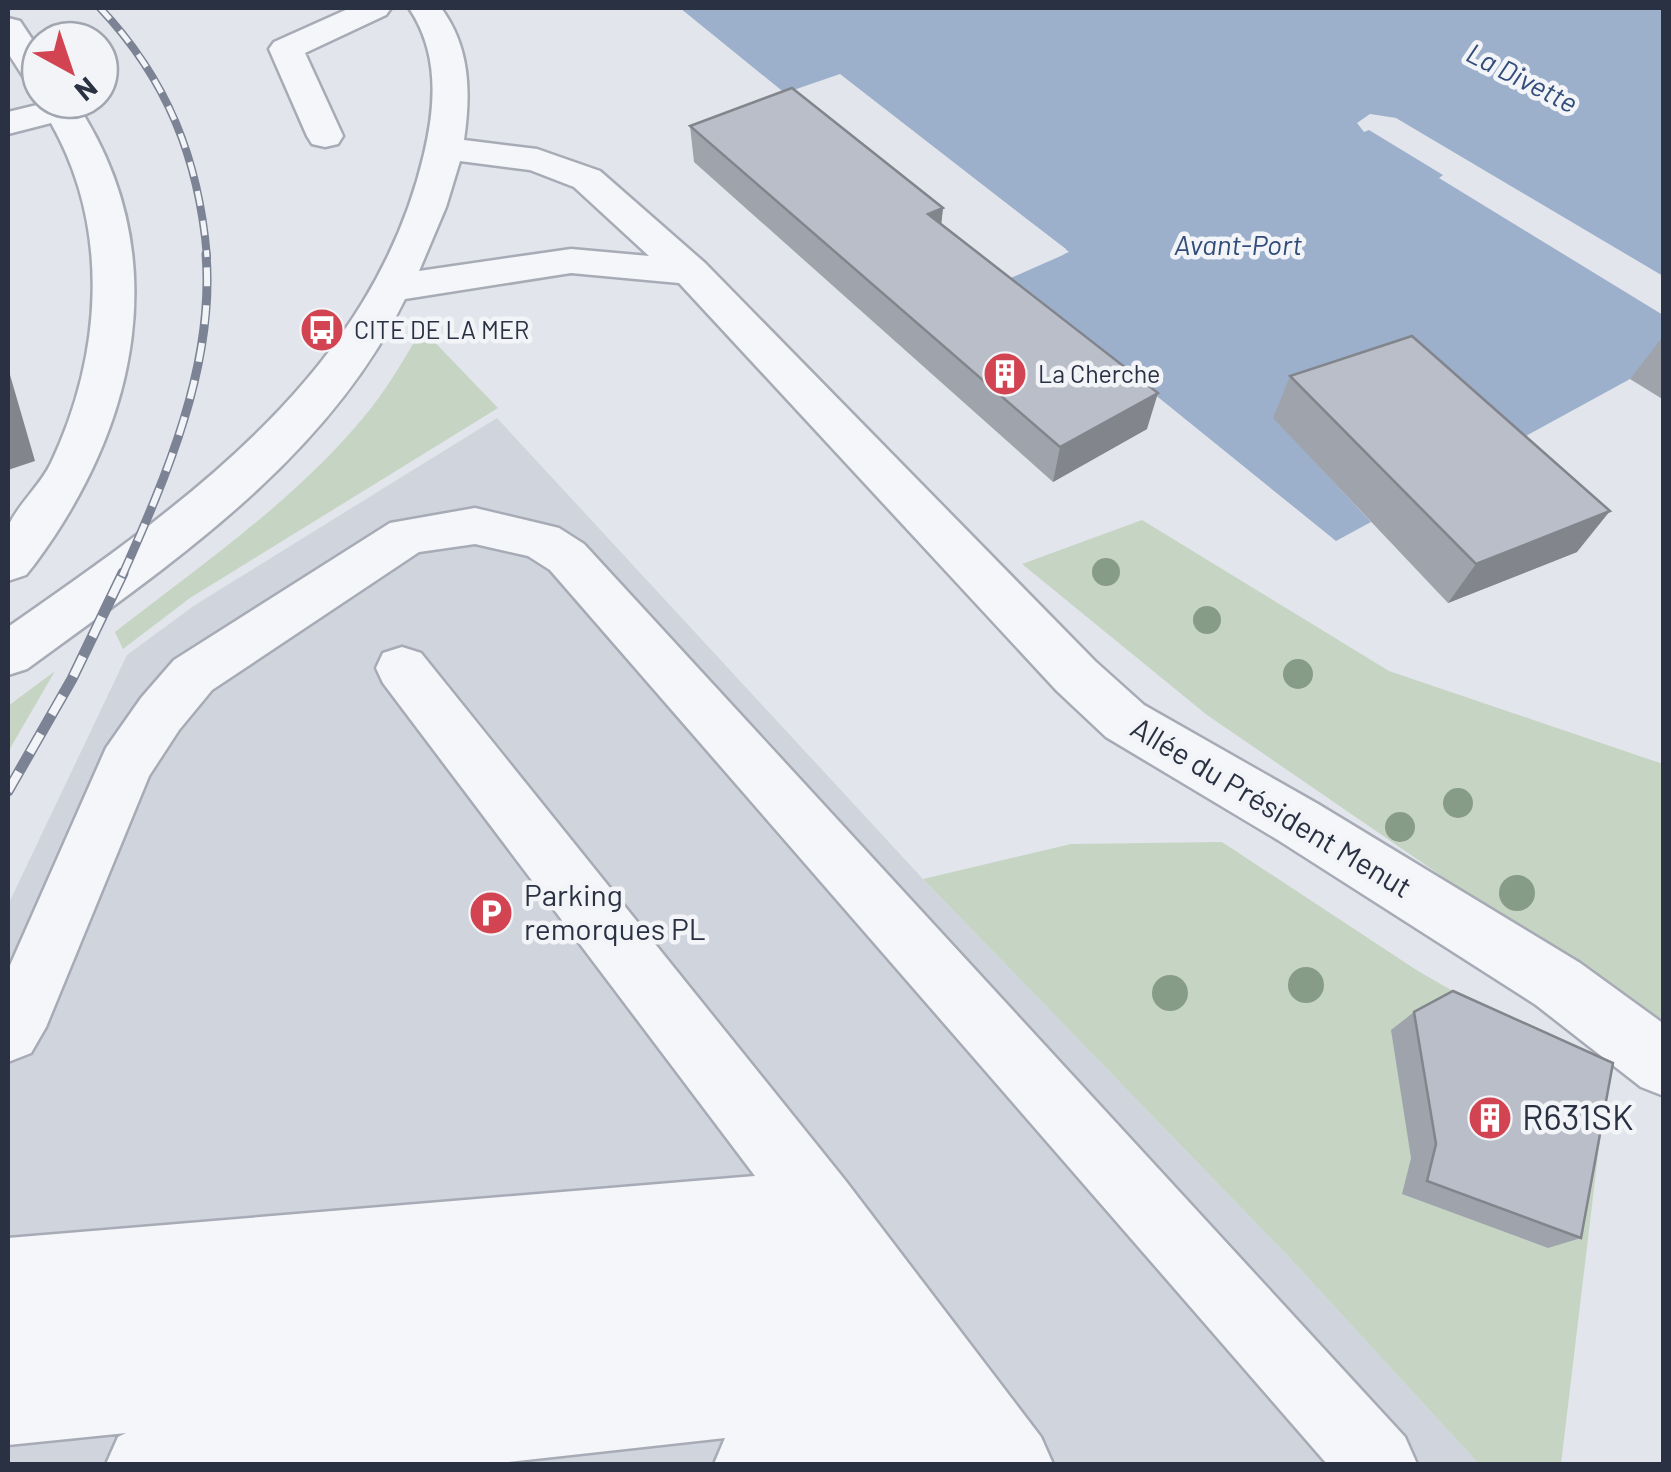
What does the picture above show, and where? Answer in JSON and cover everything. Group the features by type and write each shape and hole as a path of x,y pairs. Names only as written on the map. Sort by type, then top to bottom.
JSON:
{"street":[{"path":"325,136 286,49 374,8"},
{"path":"8,654 256,466 328,392 360,348 393,288 433,193 444,148 452,84 448,52 435,20 425,8"},
{"path":"8,562 65,486 94,415 108,360 115,309 117,292 108,220 91,161 67,120"},
{"name":"Allée du Président Menut","path":"444,148 537,160 588,178 691,272 1076,676 1125,721 1298,822 1558,984 1664,1064"},
{"path":"393,288 504,268 571,261 691,272"},
{"path":"8,1031 24,1005 126,765 193,674 407,536 474,526 542,541 568,557 1378,1464"},
{"path":"402,668 841,1232 1004,1451"},
{"path":"8,1274 841,1232"},
{"path":"8,1333 841,1232"},
{"path":"8,1407 904,1317"},
{"path":"145,1464 948,1376"},
{"path":"753,1464 1004,1451"}],"shaded area":[{"path":"497,418 923,879 1289,1257 1479,1464 8,1464 8,905 127,655 195,605"}],"green space":[{"path":"422,329 498,408 190,598 123,649 115,632 277,505 336,448 379,397"},
{"path":"1142,520 1389,671 1663,764 1663,1028 1207,715 1022,564"},
{"path":"55,671 8,752 8,706"},
{"path":"1222,842 1418,971 1607,1080 1561,1464 1479,1464 1289,1257 923,879 1071,844"}],"water":[{"name":"Avant-Port","path":"680,8 1663,8 1663,276 1396,118 1370,114 1357,123 1364,132 1369,130 1443,175 1439,178 1663,315 1663,361 1480,461 1274,418 1371,522 1336,541 1080,334 1004,281 1063,255 1066,249 838,76 786,94"}],"pier":[{"path":"840,74 1069,252 1001,281 1001,277 1058,248 837,82 788,99 779,95"}],"building":[{"path":"792,88 943,208 928,214 1158,393 1060,447 690,126"},
{"path":"1412,336 1610,511 1476,564 1290,376"},
{"name":"R631SK","path":"1453,991 1613,1063 1581,1238 1427,1181 1436,1144 1414,1012"}],"railway":[{"path":"100,8 144,63 176,122 196,187 207,257"},
{"path":"122,576 170,460 195,379 207,296 206,254"},
{"path":"8,791 72,679 123,573"}],"place":[{"name":"CITE DE LA MER","path":"322,330"},
{"name":"La Cherche","path":"1005,374"},
{"name":"Parking remorques PL","path":"491,913"},
{"name":"R631SK","path":"1490,1118"}],"water label":[{"name":"La Divette","path":"1522,78"}]}
